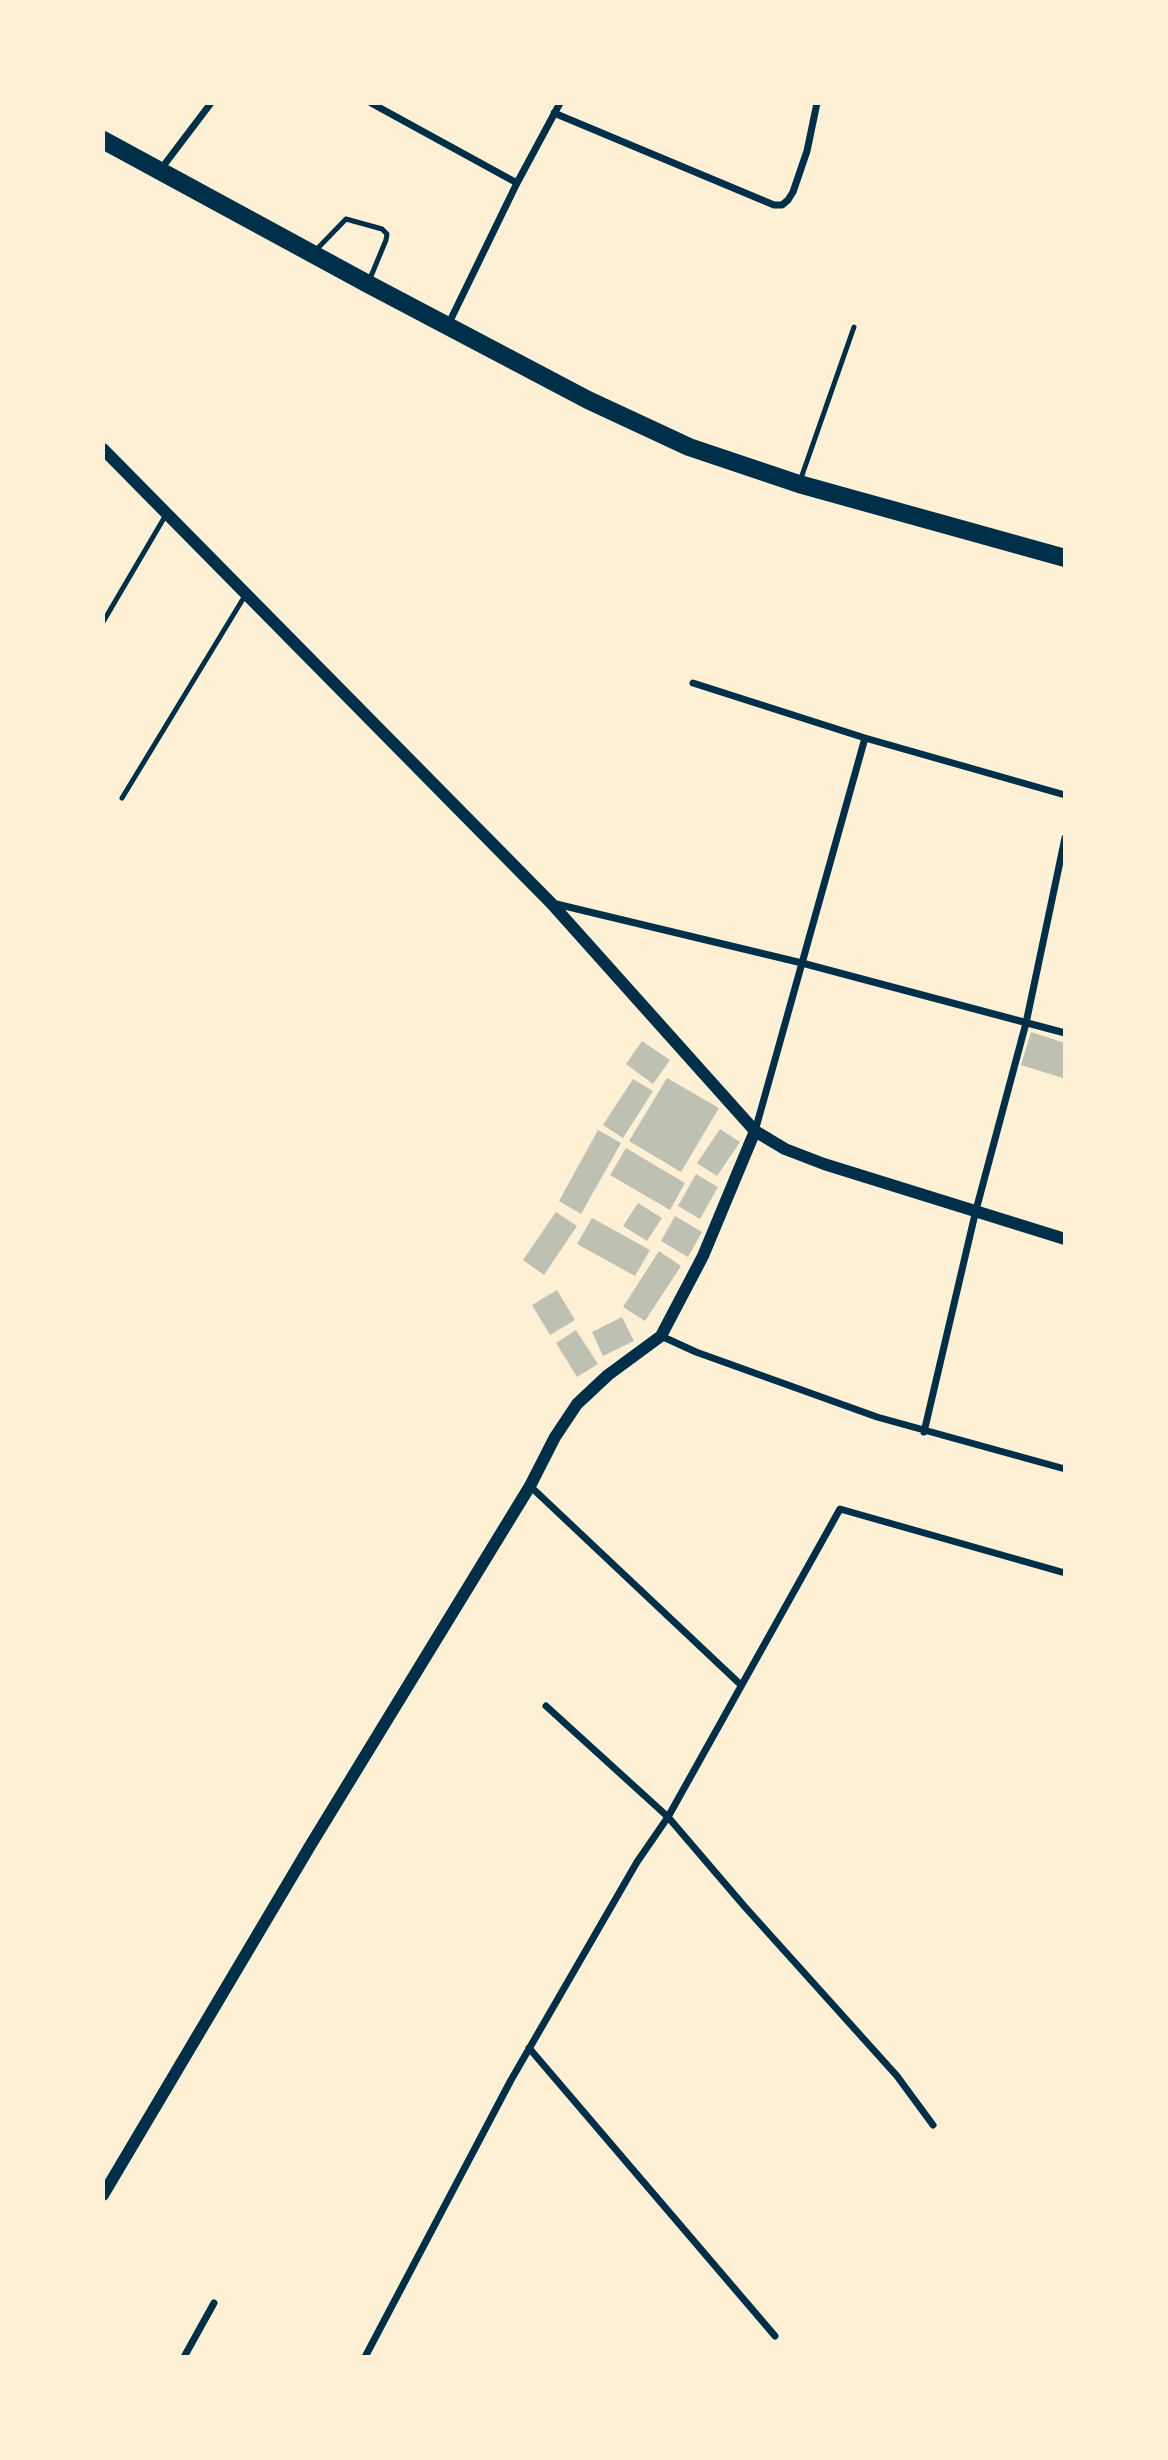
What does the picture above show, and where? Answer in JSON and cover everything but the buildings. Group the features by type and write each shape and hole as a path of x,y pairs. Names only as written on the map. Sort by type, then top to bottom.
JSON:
{"main road":[{"path":"103,140 588,400 689,447 799,484 1065,558"}],"street":[{"path":"160,170 211,103"},
{"path":"371,103 517,183"},
{"path":"447,326 517,183 560,103"},
{"path":"554,113 774,205 782,205 793,192 807,151 817,103"},
{"path":"103,449 551,903 755,1131 786,1149 824,1164 1065,1239"},
{"path":"693,683 865,738 1065,795"},
{"path":"103,2195 310,1846 530,1486 555,1437 577,1404 608,1375 661,1336 704,1256 755,1131 865,738"},
{"path":"924,1432 976,1210 1026,1023 1065,838"},
{"path":"551,903 802,962 1065,1033"},
{"path":"661,1336 696,1352 924,1432 1065,1469"},
{"path":"530,1486 741,1685"},
{"path":"365,2357 529,2048 637,1862 668,1817 840,1510 1065,1573"},
{"path":"546,1706 668,1817 897,2076 933,2125"},
{"path":"529,2048 775,2336"},
{"path":"184,2357 214,2303"}],"lane":[{"path":"313,253 346,219 382,229 387,234 386,240 368,284"},
{"path":"799,484 854,327"},
{"path":"103,622 167,513"},
{"path":"122,798 247,593"}]}
